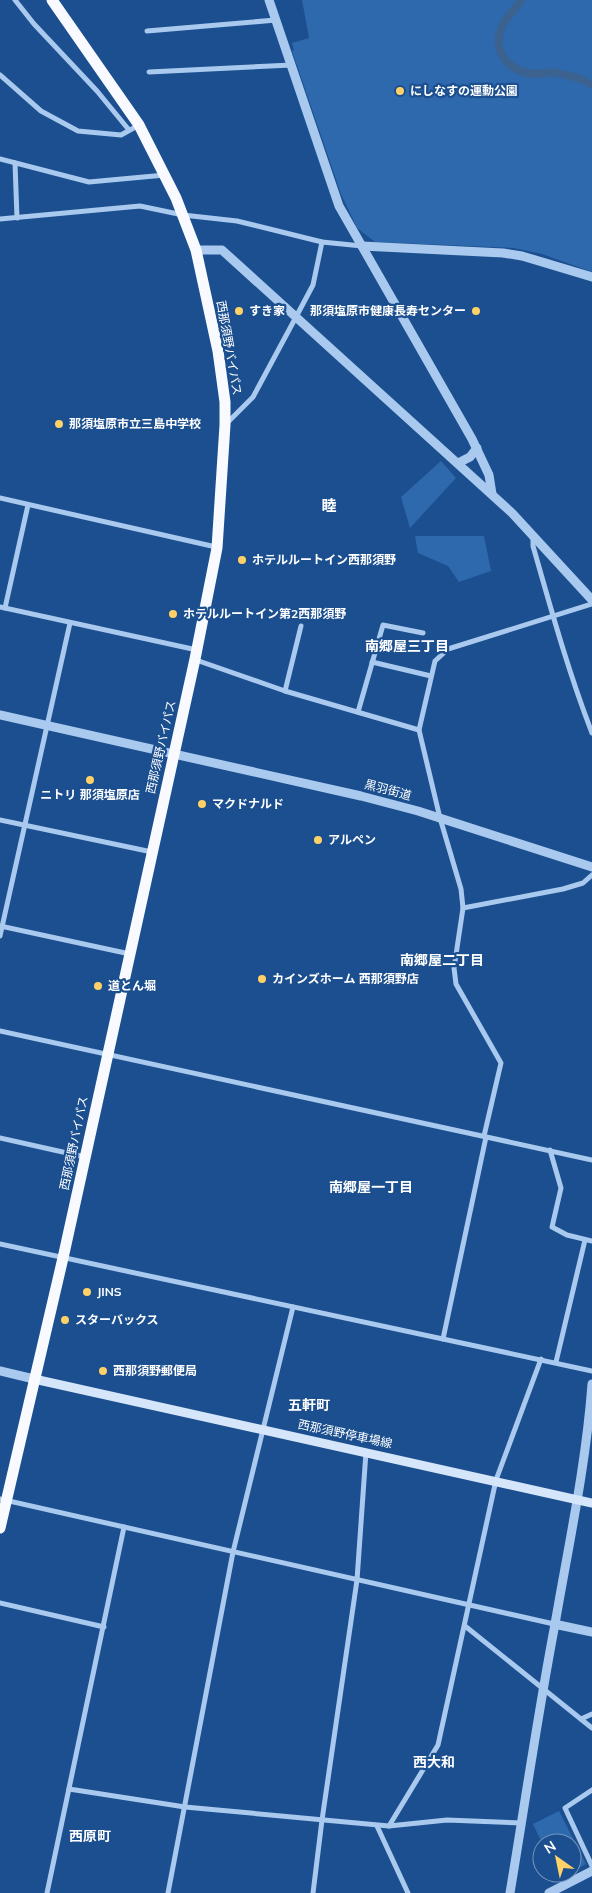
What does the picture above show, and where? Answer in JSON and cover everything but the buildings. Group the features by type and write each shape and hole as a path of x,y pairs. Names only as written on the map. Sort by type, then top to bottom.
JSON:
{"highway":[{"name":"西那須野バイパス","path":"0,1528 3,1499 63,1258 196,655 217,548 225,425 225,402 218,351 196,250 183,215 165,175 52,0"}],"main road":[{"name":"西那須野停車場線","path":"34,1379 366,1451 592,1503"}],"street":[{"path":"0,75 41,111 78,131 121,135 134,128 28,17 15,0"},
{"path":"269,0 334,195 477,448 489,475 492,494"},
{"path":"146,31 276,20"},
{"path":"149,72 292,65"},
{"path":"0,159 88,182 165,175"},
{"path":"15,163 17,218"},
{"path":"0,219 140,206 183,215 237,221 322,242 362,246 503,253 522,256 592,277"},
{"path":"225,425 253,397 313,285 322,242"},
{"path":"196,250 222,250 492,494 533,535 592,602 552,617 448,649 435,662 419,730 440,818 459,882 463,908 454,968 456,984 501,1063 443,1339"},
{"path":"458,463 470,457 477,448"},
{"path":"0,498 217,548"},
{"path":"28,505 3,608 196,655 285,690 419,730"},
{"path":"533,535 533,546 552,617 575,688 592,732"},
{"path":"0,936 70,623"},
{"path":"358,712 383,625 423,633"},
{"path":"285,690 301,626"},
{"path":"372,662 431,676"},
{"name":"黒羽街道","path":"0,715 311,784 440,818 592,867"},
{"path":"0,820 152,852"},
{"path":"463,908 563,889 583,883 592,875"},
{"path":"1,926 130,954"},
{"path":"0,1032 592,1160"},
{"path":"0,1138 85,1157"},
{"path":"550,1150 561,1188 552,1227 558,1232 592,1241"},
{"path":"556,1362 585,1240"},
{"path":"0,1244 592,1371"},
{"path":"168,1893 233,1552 292,1307"},
{"path":"389,1826 438,1745 496,1480 541,1359"},
{"path":"0,1371 34,1379"},
{"path":"510,1893 554,1624 579,1500 590,1429 592,1384"},
{"path":"313,1893 357,1580 366,1451"},
{"path":"3,1499 592,1632"},
{"path":"47,1893 124,1527"},
{"path":"0,1603 104,1626"},
{"path":"465,1626 592,1728"},
{"path":"581,1719 592,1714"},
{"path":"69,1789 185,1807 377,1826 448,1820 522,1824"},
{"path":"592,1790 565,1808 592,1866"},
{"path":"377,1826 408,1893"},
{"path":"549,1893 592,1872"}],"shaded area":[{"name":"にしなすの運動公園","path":"302,0 592,0 592,272 542,254 514,248 375,242 357,228 341,194 292,51 294,50 292,43 309,38"},
{"path":"441,461 456,478 410,528 401,497"},
{"path":"415,536 484,536 491,571 459,582 448,566 418,553"},
{"path":"559,1811 570,1833 537,1833 533,1824"},
{"path":"582,1856 586,1864 582,1866"}],"waterway":[{"path":"521,0 501,29 499,47 506,61 512,66 528,73 554,72 579,78 592,85"}],"place":[{"name":"にしなすの運動公園","path":"400,91"},
{"name":"すき家","path":"239,311"},
{"name":"那須塩原市健康長寿センター","path":"476,311"},
{"name":"那須塩原市立三島中学校","path":"59,424"},
{"name":"ホテルルートイン西那須野","path":"242,560"},
{"name":"ホテルルートイン第2西那須野","path":"173,614"},
{"name":"ニトリ 那須塩原店","path":"90,780"},
{"name":"マクドナルド","path":"202,804"},
{"name":"アルペン","path":"318,840"},
{"name":"カインズホーム 西那須野店","path":"262,979"},
{"name":"道とん堀","path":"98,986"},
{"name":"JINS","path":"87,1292"},
{"name":"スターバックス","path":"65,1320"},
{"name":"西那須野郵便局","path":"103,1371"}],"district":[{"name":"睦","path":"329,506"},
{"name":"南郷屋三丁目","path":"407,646"},
{"name":"南郷屋二丁目","path":"442,960"},
{"name":"南郷屋一丁目","path":"371,1187"},
{"name":"五軒町","path":"309,1405"},
{"name":"西大和","path":"434,1762"},
{"name":"西原町","path":"90,1836"}]}
